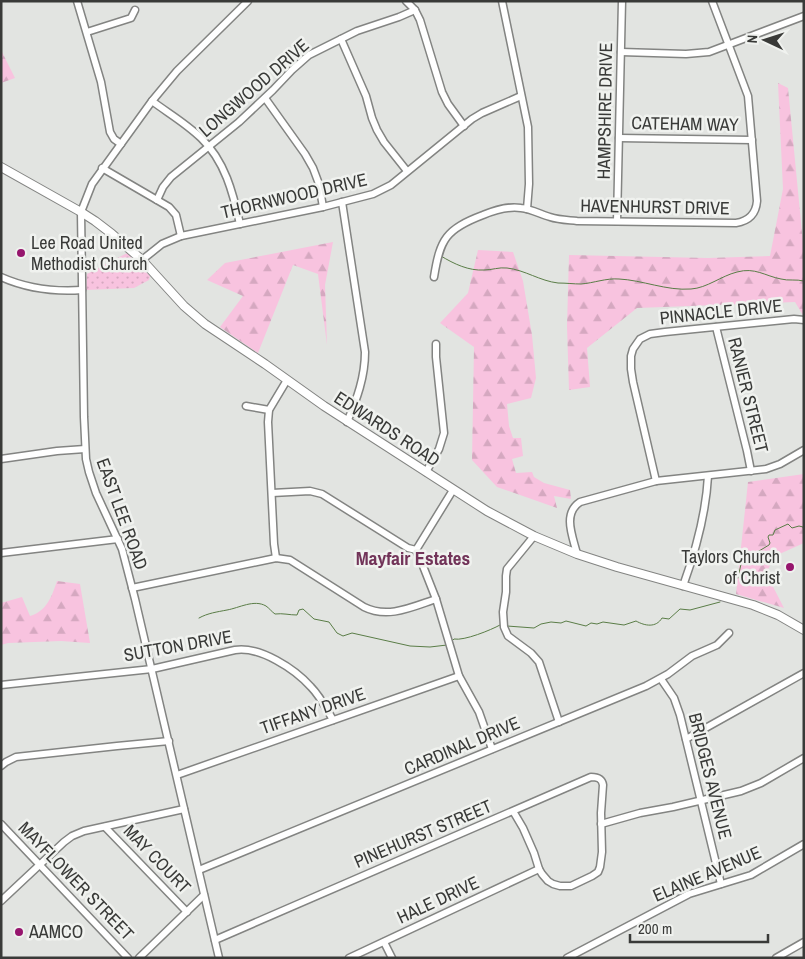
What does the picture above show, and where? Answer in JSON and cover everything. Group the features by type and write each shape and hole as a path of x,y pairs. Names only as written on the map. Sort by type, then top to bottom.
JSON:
{"main road":[{"name":"EDWARDS ROAD","path":"1,167 81,212 112,234 142,260 195,316 347,422 487,511 534,536 577,554 759,607 778,615 804,630"}],"street":[{"path":"77,1 103,92 110,132 114,139 121,144"},
{"name":"EAST LEE ROAD","path":"219,958 125,558 92,482 87,465 85,448 81,212 92,184 102,168 152,101 177,71 248,1"},
{"path":"406,1 415,10 424,28 442,92 464,126"},
{"path":"502,1 526,119 529,184 527,209"},
{"name":"HAMPSHIRE DRIVE","path":"617,221 622,1"},
{"name":"HAVENHURST DRIVE","path":"434,277 437,256 448,236 457,227 500,208 514,207 527,209 552,218 565,220 736,223 744,222 748,219 754,213 757,201 748,96 712,1"},
{"path":"86,32 131,18 135,10"},
{"name":"LONGWOOD DRIVE","path":"157,200 163,187 171,177 239,122 303,60 357,31 415,10"},
{"path":"621,52 704,53 804,16"},
{"path":"340,39 366,96 377,130 407,171"},
{"name":"THORNWOOD DRIVE","path":"142,260 162,244 181,236 323,207 366,197 382,191 482,113 521,96"},
{"path":"265,98 313,168 319,184 323,207"},
{"path":"152,101 201,137 209,146 230,185 240,224"},
{"name":"CATEHAM WAY","path":"619,138 752,140"},
{"path":"102,168 170,207 174,212 181,236"},
{"path":"342,202 365,352 360,386 347,422"},
{"path":"2,279 47,290 82,290"},
{"name":"PINNACLE DRIVE","path":"656,481 633,382 631,362 633,349 640,339 650,334 794,319 804,320"},
{"name":"RANIER STREET","path":"716,327 751,471"},
{"path":"426,472 439,449 444,433 436,344"},
{"path":"276,558 268,422 269,410 286,380"},
{"path":"246,406 269,410"},
{"path":"1,459 85,448"},
{"path":"577,554 570,519 571,511 575,505 583,501 656,481 761,470 773,467 804,450"},
{"path":"683,586 702,520 708,476"},
{"path":"416,550 453,490"},
{"path":"272,493 310,491 322,494 408,548 416,550"},
{"path":"534,536 506,572 503,624 508,636 531,653 539,662 558,722"},
{"path":"1,552 118,539"},
{"path":"416,550 436,599 459,676 479,712 492,749"},
{"path":"132,588 276,558 290,560 364,607 373,610 384,612 397,611 436,599"},
{"name":"CARDINAL DRIVE","path":"199,870 646,686 661,679 692,656 717,645 728,633"},
{"name":"SUTTON DRIVE","path":"1,685 152,668 242,649 251,650 275,660 302,678 319,696 333,720"},
{"path":"686,740 804,672"},
{"name":"TIFFANY DRIVE","path":"176,775 459,676"},
{"name":"BRIDGES AVENUE","path":"661,679 676,703 721,884"},
{"path":"1,766 16,757 169,741"},
{"path":"513,811 523,828 539,869 548,881 560,886 571,886 594,875 598,871 601,863 601,824 750,788 804,758"},
{"name":"PINEHURST STREET","path":"215,940 588,778 596,777 601,780 603,785 600,812 601,824"},
{"path":"1,901 72,836 84,831 184,809"},
{"name":"MAYFLOWER STREET","path":"1,824 128,958"},
{"name":"MAY COURT","path":"105,827 187,912"},
{"name":"ELAINE AVENUE","path":"567,958 678,899 698,890 751,875 804,844"},
{"name":"HALE DRIVE","path":"350,958 539,869"},
{"path":"139,958 204,895"},
{"path":"384,942 392,958"},
{"path":"776,958 804,942"}],"green space":[{"path":"1,50 15,78 1,83 2,63"},
{"path":"778,83 788,88 804,243 804,317 795,302 637,308 587,348 590,387 569,390 567,326 569,255 708,258 770,256 783,189"},
{"path":"333,242 325,285 327,345 318,274 293,265 258,353 220,327 243,296 207,280 225,263"},
{"path":"478,250 513,252 523,281 532,335 536,378 531,398 507,404 509,426 513,438 521,438 523,456 512,459 516,473 532,472 534,477 544,483 570,490 571,499 554,496 557,508 497,487 472,460 474,347 440,323 468,293"},
{"path":"127,253 150,276 149,280 134,288 86,290 87,274"},
{"path":"804,474 804,543 775,556 766,573 784,608 736,594 748,482"},
{"path":"57,581 80,584 90,643 61,641 8,643 1,645 1,603 22,597 30,616 36,614 45,607"}],"waterway":[{"path":"441,256 467,268 478,270 507,268 558,283 581,284 619,279 691,289 743,271 760,273 784,280 804,281"},
{"path":"738,578 741,564 744,560 769,545 768,537 773,535 775,530 788,524 792,528 803,527 804,531"},
{"path":"507,626 534,628 541,624 566,621 586,626 591,623 603,622 624,625 636,621 654,625 662,618 669,619 680,609 690,610 720,602"},
{"path":"199,618 257,603 266,606 275,614 297,615 299,610 303,609 314,619 329,622 337,633 343,636 352,633 410,646 430,647 447,645"},
{"path":"452,641 477,635 500,625"}],"place":[{"name":"Lee Road United Methodist Church","path":"21,253"},
{"name":"Taylors Church of Christ","path":"790,567"},
{"name":"AAMCO","path":"19,932"}],"district":[{"name":"Mayfair Estates","path":"413,558"}]}
